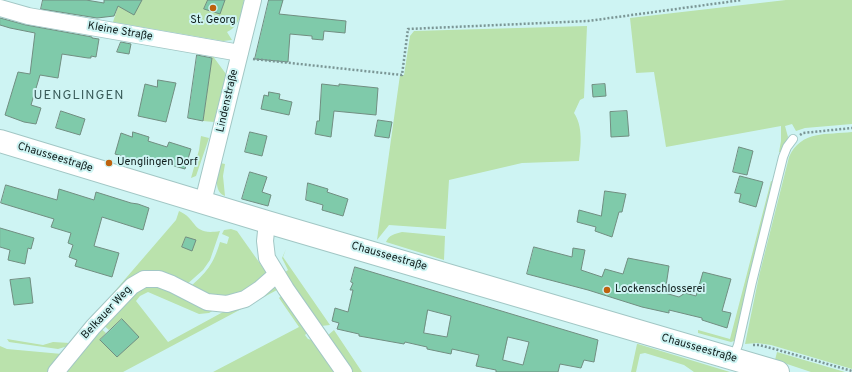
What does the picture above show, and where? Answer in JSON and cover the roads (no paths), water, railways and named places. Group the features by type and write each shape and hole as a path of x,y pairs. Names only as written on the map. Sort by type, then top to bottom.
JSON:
{"main road":[{"name":"Chausseestraße","path":"0,141 267,222 735,352 778,372"}],"street":[{"name":"Lindenstraße","path":"203,202 253,0"},
{"name":"Kleine Straße","path":"0,8 28,16 239,55"},
{"path":"267,222 265,241 267,258 344,372"},
{"name":"Belkauer Weg","path":"56,372 93,327 132,286 144,279 159,279 207,302 227,304 244,299 277,274"}],"lane":[{"path":"735,352 783,157 787,147 793,139"}],"place":[{"name":"St. Georg","path":"213,8"},
{"name":"Uenglingen Dorf","path":"109,163"},
{"name":"Lockenschlosserei","path":"607,290"}],"district":[{"name":"UENGLINGEN","path":"79,96"}]}
